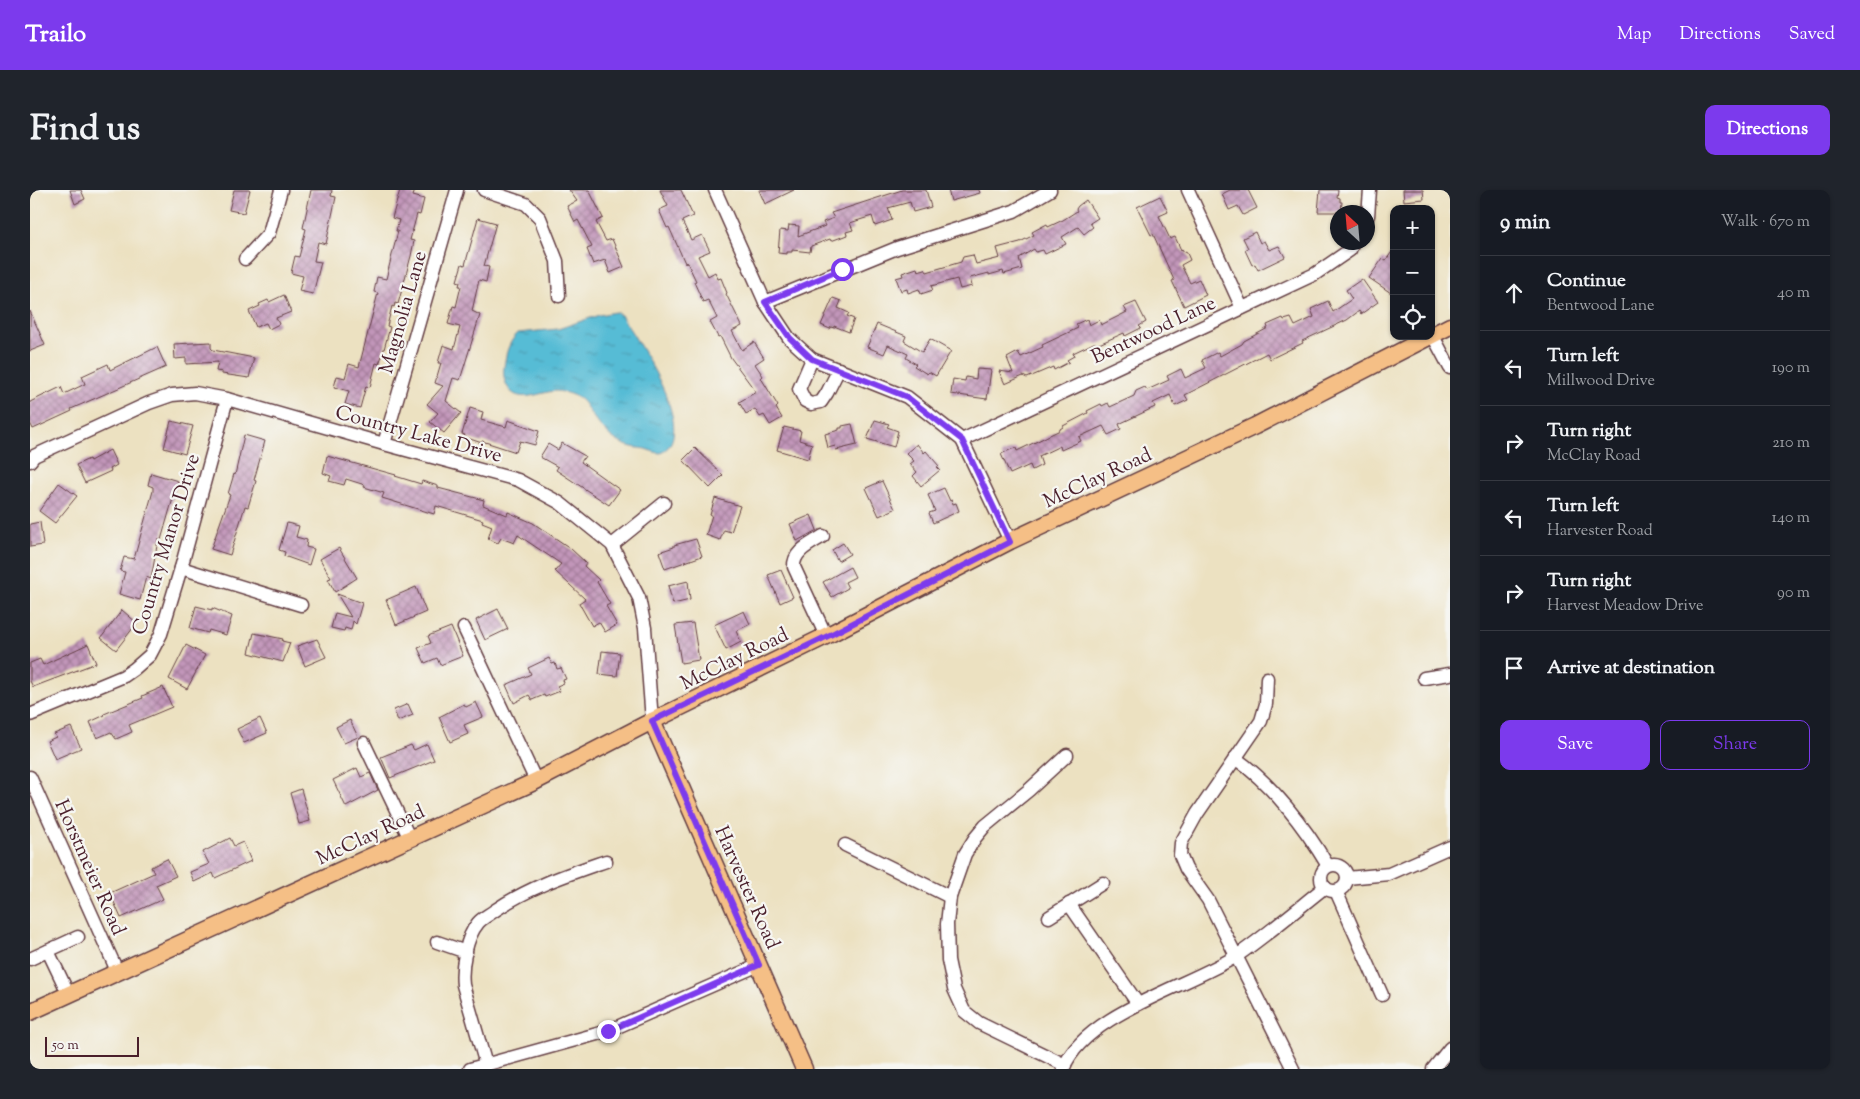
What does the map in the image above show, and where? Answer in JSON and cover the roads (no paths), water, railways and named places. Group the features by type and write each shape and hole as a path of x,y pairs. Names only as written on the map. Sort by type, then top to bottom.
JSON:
{"main road":[{"name":"McClay Road","path":"1435,335 1450,326"},
{"name":"McClay Road","path":"30,1012 536,781 1010,542 1255,426 1425,340"},
{"name":"Harvester Road","path":"652,721 804,1069"}],"street":[{"path":"245,259 269,233 281,190"},
{"name":"Magnolia Lane","path":"384,444 457,190"},
{"path":"484,190 526,204 540,218 557,261 559,296"},
{"path":"715,190 765,302 790,338 812,359 907,397 962,440 1010,542"},
{"path":"765,302 897,248 1014,211 1050,190"},
{"path":"1188,190 1242,308"},
{"path":"1369,205 1370,190"},
{"name":"Bentwood Lane","path":"962,440 1315,274 1350,250"},
{"path":"1435,340 1450,368"},
{"path":"812,359 799,389 805,401 811,404 821,402 839,369"},
{"name":"Country Lake Drive","path":"30,461 34,456 149,403 172,395 195,393 226,399 518,480 560,503 612,545 639,598 646,628 652,721"},
{"name":"Country Manor Drive","path":"30,715 124,676 150,655 161,634 181,568 226,399"},
{"path":"612,545 664,503"},
{"path":"823,536 796,554 794,568 826,636"},
{"path":"181,568 301,605"},
{"path":"464,628 536,781"},
{"path":"1424,678 1450,674"},
{"path":"1267,678 1266,704 1261,721 1198,814 1182,843 1180,855 1186,869 1208,900 1293,1069"},
{"path":"364,743 410,839"},
{"path":"1067,755 1030,790 985,826 975,838 965,854 950,897 947,924 948,960 954,989 964,1011 979,1023 1064,1067 1078,1046 1096,1029 1138,1004 1237,955 1331,889 1344,886 1348,878 1345,870 1334,864 1323,870 1320,879 1331,889 1382,995"},
{"path":"1235,758 1254,771 1317,847 1328,866"},
{"name":"Horstmeier Road","path":"30,777 33,794 118,973"},
{"path":"845,845 950,897"},
{"path":"1348,878 1389,874 1450,847"},
{"path":"486,1065 463,985 462,973 466,952 478,922 516,896 555,878 606,861"},
{"path":"1049,917 1103,883"},
{"path":"1069,904 1138,1004"},
{"path":"30,959 78,937"},
{"path":"437,942 466,952"},
{"path":"48,951 68,994"},
{"path":"470,1069 608,1031 759,965"},
{"path":"1434,1069 1450,1048"}],"water":[{"path":"615,312 621,315 639,344 670,406 674,426 671,442 661,453 631,447 618,441 606,432 575,396 555,391 530,396 518,396 509,389 505,381 504,370 507,353 510,344 518,333 558,329 599,315"}]}
